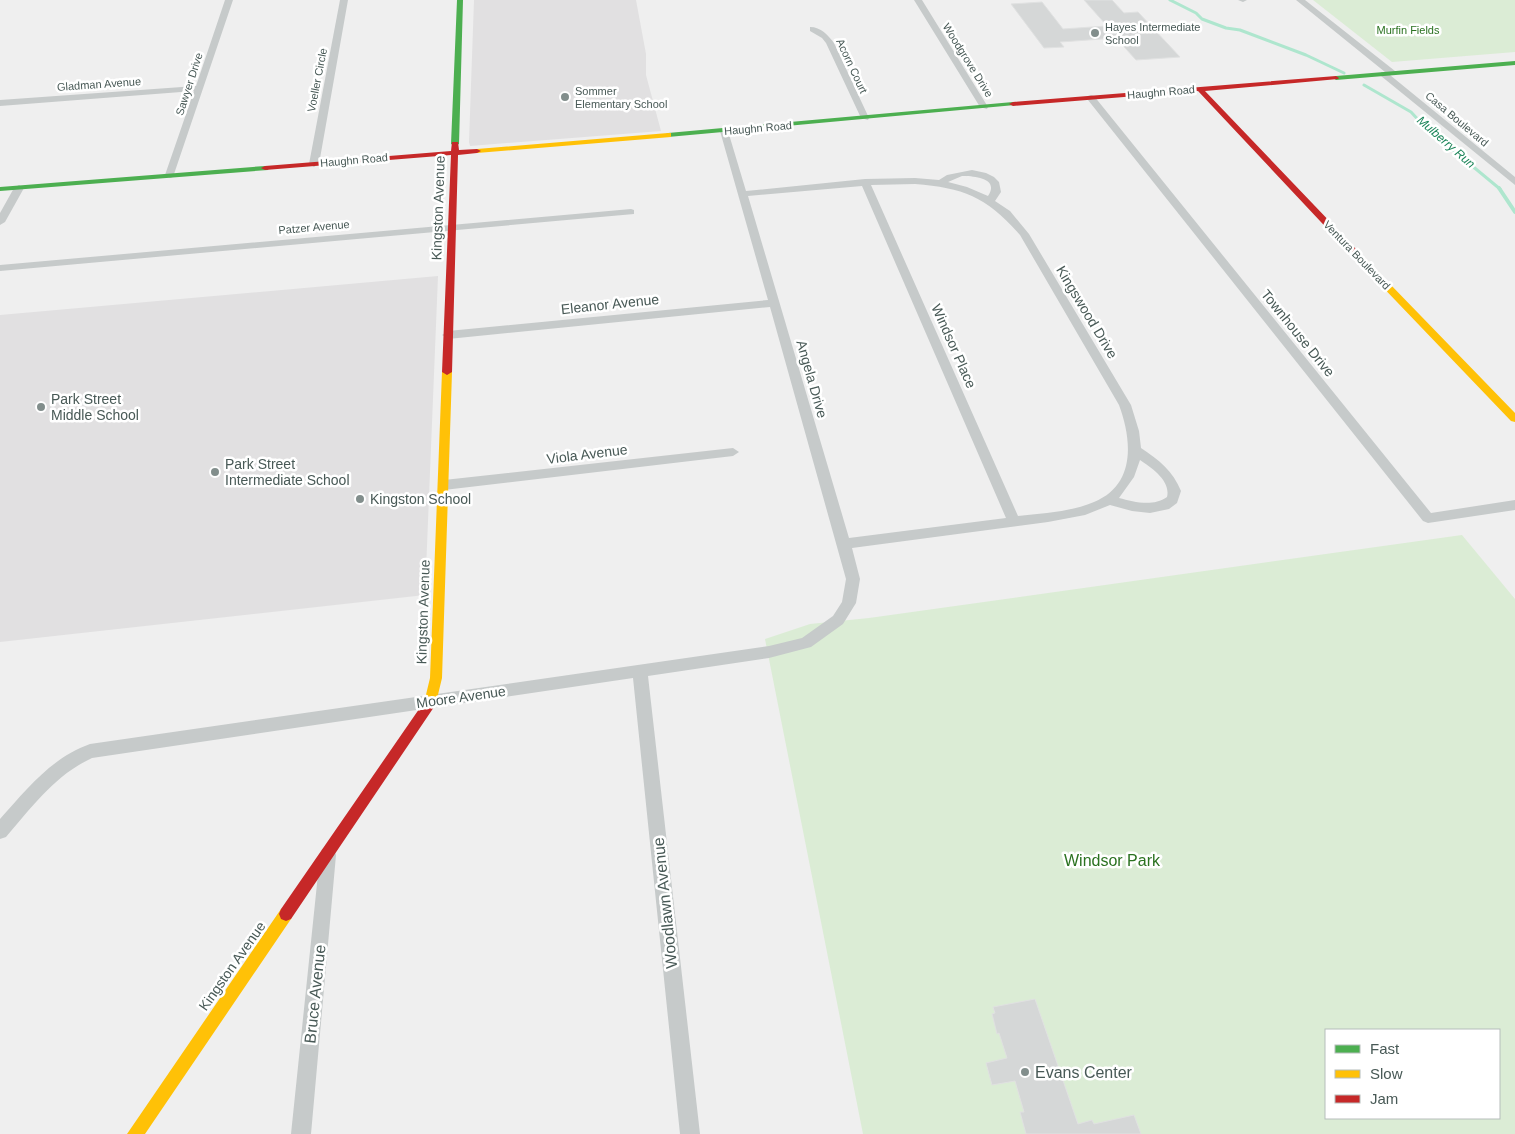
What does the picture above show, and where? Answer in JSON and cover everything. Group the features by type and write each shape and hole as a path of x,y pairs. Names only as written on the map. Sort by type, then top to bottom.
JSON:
{"street":[{"name":"Sawyer Drive","path":"170,176 229,0"},
{"name":"Voeller Circle","path":"314,164 344,0"},
{"name":"Kingston Avenue","path":"135,1134 432,701 436,683 444,485 460,0"},
{"name":"Woodgrove Drive","path":"918,0 984,107"},
{"name":"Casa Boulevard","path":"1300,0 1515,182"},
{"name":"Acorn Court","path":"814,29 826,36 865,118"},
{"name":"Haughn Road","path":"0,189 1515,63"},
{"name":"Gladman Avenue","path":"0,103 200,88"},
{"name":"Ventura Boulevard","path":"1200,89 1298,194 1515,419"},
{"name":"Townhouse Drive","path":"1091,98 1428,518 1515,505"},
{"name":"Angela Drive","path":"724,130 853,579 849,603 838,620 827,630"},
{"name":"Kingswood Drive","path":"941,182 961,173 970,172 984,175 994,182 996,187 995,195 990,201"},
{"name":"Kingswood Drive","path":"743,194 866,182 902,180 941,182 972,192 1004,210 1024,234 1125,405 1133,424 1137,451 1128,474 1109,500"},
{"name":"Windsor Place","path":"866,182 1014,522"},
{"path":"0,222 19,188"},
{"name":"Patzer Avenue","path":"0,268 631,212"},
{"name":"Eleanor Avenue","path":"448,335 774,303"},
{"path":"844,544 1055,517 1094,507 1109,500 1146,508 1166,506 1174,500 1176,495 1171,480 1150,460 1137,451"},
{"name":"Viola Avenue","path":"444,485 733,452"},
{"name":"Moore Avenue","path":"0,831 58,768 74,757 90,750 769,652 806,643 827,630"},
{"name":"Woodlawn Avenue","path":"640,671 690,1134"},
{"name":"Bruce Avenue","path":"300,1134 328,854"}],"shaded area":[{"path":"474,0 636,0 646,54 646,75 661,131 470,146"},
{"name":"Park Street Intermediate School","path":"438,276 425,595 0,642 0,315"}],"green space":[{"name":"Murfin Fields","path":"1313,0 1515,0 1515,52 1392,62"},
{"name":"Windsor Park","path":"1462,535 1515,599 1515,1134 863,1134 765,639 810,624 869,618"}],"building":[{"name":"Hayes Intermediate School","path":"1084,0 1112,0 1124,13 1138,12 1180,57 1136,60 1116,38 1060,42 1064,47 1044,48 1011,4 1042,2 1063,29 1107,26"},
{"name":"Evans Center","path":"1035,999 1078,1124 1092,1120 1094,1124 1134,1115 1141,1134 1026,1134 1020,1112 1024,1112 1015,1081 992,1085 986,1063 1007,1058 999,1033 997,1034 992,1014 995,1013 993,1007"}],"waterway":[{"name":"Mulberry Run","path":"1170,0 1196,13 1202,19 1226,28 1240,30 1306,55 1344,73"},
{"name":"Mulberry Run","path":"1364,85 1411,112 1424,126 1499,188"},
{"name":"Mulberry Run","path":"1499,188 1515,212"}],"traffic: fast":[{"path":"455,144 460,0"},
{"path":"1336,78 1515,63"},
{"path":"668,135 1013,104"},
{"path":"0,189 265,168"}],"traffic: slow":[{"path":"477,151 668,135"},
{"path":"1354,252 1515,419"},
{"path":"430,703 436,678 447,372"},
{"path":"135,1134 286,914"}],"traffic: jam":[{"path":"1013,104 1336,78"},
{"path":"1200,89 1354,252"},
{"path":"447,372 455,144"},
{"path":"265,168 477,151"},
{"path":"286,914 430,703"}],"place":[{"name":"Hayes Intermediate School","path":"1095,33"},
{"name":"Sommer Elementary School","path":"565,97"},
{"name":"Park Street Middle School","path":"41,407"},
{"name":"Park Street Intermediate School","path":"215,472"},
{"name":"Kingston School","path":"360,499"},
{"name":"Evans Center","path":"1025,1072"}]}
